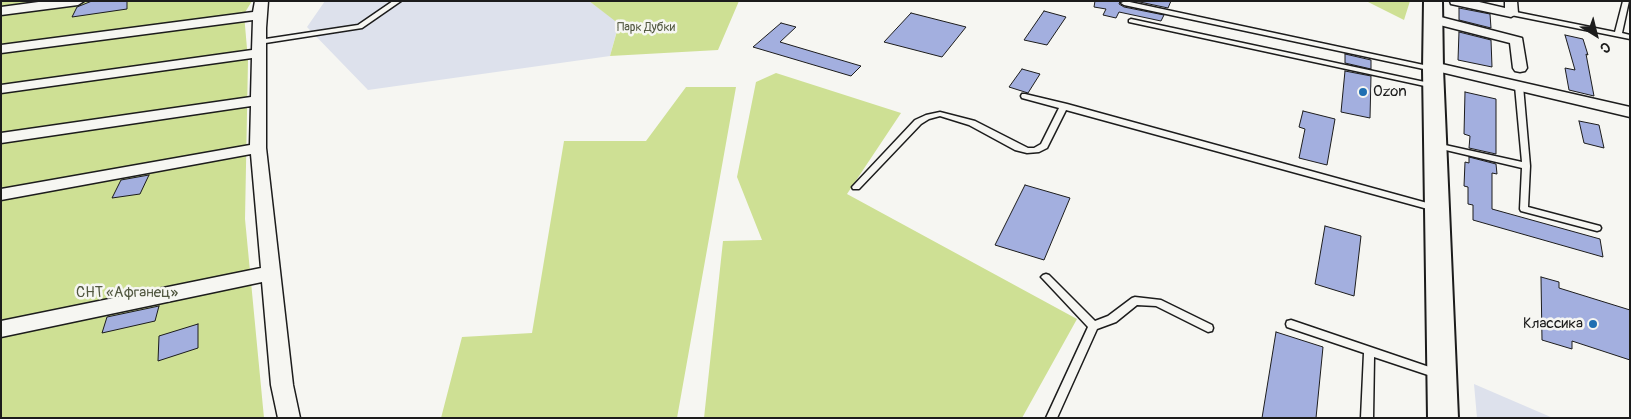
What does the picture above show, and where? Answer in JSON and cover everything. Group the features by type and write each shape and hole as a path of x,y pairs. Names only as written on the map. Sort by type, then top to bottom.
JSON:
{"street":[{"path":"1,11 78,1"},
{"path":"1456,1 1511,7"},
{"path":"1,49 261,8 258,148 282,385 289,418"},
{"path":"1442,418 1433,10 1517,41 1520,68"},
{"path":"1,89 259,47"},
{"path":"1433,74 1519,86 1630,112"},
{"path":"1,138 258,100"},
{"path":"1,195 258,148"},
{"path":"1,329 270,273"}],"lane":[{"path":"259,47 360,27 398,1"},
{"path":"1618,34 1626,1"},
{"path":"1124,3 1433,74"},
{"path":"1511,7 1630,37"},
{"path":"1132,21 1433,74"},
{"path":"1519,86 1526,166 1524,208 1597,228"},
{"path":"1025,96 1438,209"},
{"path":"856,187 918,122 926,117 940,114 972,123 1027,151 1036,150 1044,146 1064,106"},
{"path":"1436,145 1526,166"},
{"path":"1046,278 1093,326"},
{"path":"1051,418 1093,326 1112,319 1135,301 1158,303 1208,328"},
{"path":"1291,324 1442,375"},
{"path":"1367,418 1369,351"}],"shaded area":[{"path":"325,1 589,1 619,23 610,56 368,90 307,27"},
{"path":"1474,384 1553,418 1477,418"}],"green space":[{"name":"СНТ «Афганец»","path":"1,1 252,1 244,14 248,60 245,219 264,418 1,418"},
{"name":"Парк Дубки","path":"589,1 739,1 718,50 610,56 619,24"},
{"path":"1366,1 1410,1 1404,20"},
{"path":"776,73 901,113 847,194 1077,319 1022,418 704,418 723,241 762,240 737,177 756,82"},
{"path":"686,87 736,87 677,418 441,418 462,337 532,333 564,141 646,141"}],"building":[{"path":"92,1 127,1 127,9 72,17 77,7"},
{"path":"1095,1 1120,1 1119,4 1124,7 1164,15 1161,21 1119,12 1116,18 1103,15 1106,9 1094,7"},
{"path":"1135,1 1171,1 1168,8"},
{"path":"1459,8 1490,14 1491,28 1459,20"},
{"path":"1044,11 1066,17 1047,45 1024,40"},
{"path":"911,13 966,27 942,57 884,42"},
{"path":"781,23 796,27 780,42 861,66 851,76 753,47"},
{"path":"1459,32 1491,40 1492,67 1458,60"},
{"path":"1565,35 1583,39 1588,55 1586,54 1594,96 1569,90 1565,68 1575,70"},
{"path":"1345,54 1371,60 1371,69 1345,63"},
{"path":"1022,69 1040,74 1028,93 1009,87"},
{"path":"1345,71 1371,76 1370,118 1341,112"},
{"path":"1465,92 1496,99 1496,154 1469,148 1470,136 1464,134"},
{"path":"1303,111 1335,119 1327,165 1299,158 1305,129 1299,127"},
{"path":"1579,121 1599,125 1604,148 1584,143"},
{"path":"1469,157 1496,164 1497,174 1492,173 1492,209 1600,239 1603,257 1473,220 1473,205 1468,204 1468,187 1464,186 1465,162 1469,163"},
{"path":"149,175 140,194 112,198 121,180"},
{"path":"1025,185 1070,198 1044,260 995,245"},
{"path":"1325,226 1361,236 1354,296 1315,284"},
{"path":"1541,277 1559,282 1559,288 1630,310 1630,360 1572,341 1572,349 1542,340"},
{"path":"159,306 155,321 102,333 107,317"},
{"path":"198,324 198,348 158,361 159,336"},
{"path":"1276,332 1323,347 1316,418 1262,418"}],"place":[{"name":"Ozon","path":"1363,92"},
{"name":"Классика","path":"1593,324"}]}
